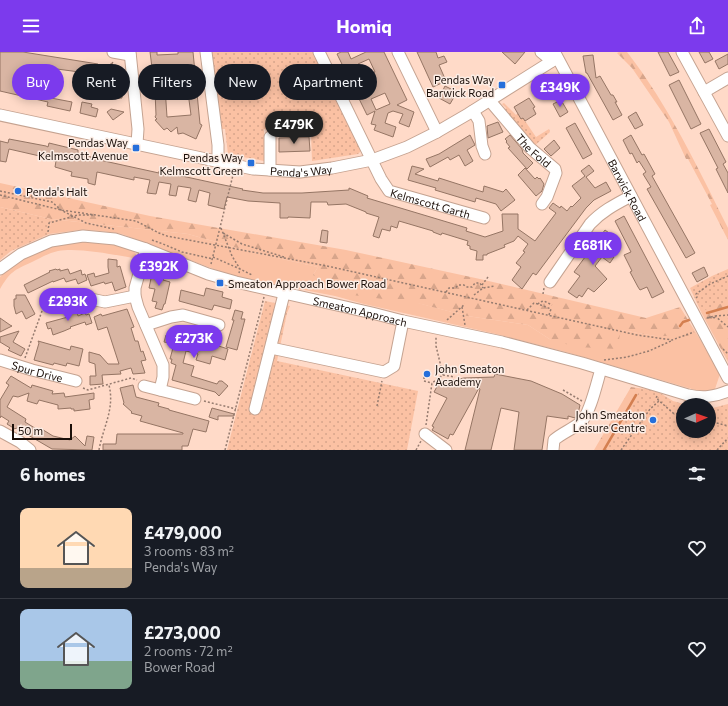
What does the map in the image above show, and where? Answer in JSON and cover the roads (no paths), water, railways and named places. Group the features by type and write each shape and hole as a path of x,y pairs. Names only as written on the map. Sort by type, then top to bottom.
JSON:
{"street":[{"path":"113,52 130,53 138,128 137,144"},
{"path":"206,52 218,145 218,162"},
{"name":"Kelmscott Garth","path":"319,52 380,179 389,191 484,218"},
{"path":"398,52 437,132"},
{"path":"541,52 555,57"},
{"path":"682,52 728,136"},
{"name":"Penda's Way","path":"0,115 235,166 253,169 300,172 332,168 372,160 408,147 490,101 555,57"},
{"name":"Barwick Road","path":"555,57 691,303 700,326 728,378"},
{"path":"704,92 728,78"},
{"name":"The Fold","path":"490,101 530,148 555,169 556,173 547,197 542,204"},
{"path":"473,111 479,121 482,146 485,154"},
{"path":"270,137 270,170"},
{"path":"548,287 590,224 605,210 631,196"},
{"name":"Smeaton Approach","path":"0,269 21,254 48,242 72,237 93,236 115,239 146,249 208,274 284,294 600,364 697,397 713,397 728,391"},
{"path":"146,249 135,288 135,296 138,307 163,365 163,378 160,390"},
{"path":"255,409 284,294"},
{"path":"47,302 72,295 105,302 135,296"},
{"path":"146,326 171,316 183,315 219,325"},
{"path":"271,348 384,372 394,366 403,321"},
{"name":"Spur Drive","path":"0,360 76,381"},
{"path":"553,450 554,440 580,423 586,416 600,364"},
{"path":"144,386 194,399"},
{"path":"0,431 20,442 30,450"},
{"path":"425,434 446,450"}],"waterway":[{"path":"707,313 728,307"},
{"path":"680,326 683,322 692,319"},
{"path":"604,450 636,395"}],"place":[{"name":"Pendas Way Barwick Road","path":"502,85"},
{"name":"Pendas Way Kelmscott Avenue","path":"136,148"},
{"name":"Pendas Way Kelmscott Green","path":"251,163"},
{"name":"Penda's Halt","path":"18,191"},
{"name":"Smeaton Approach Bower Road","path":"220,283"},
{"name":"John Smeaton Academy","path":"427,374"},
{"name":"John Smeaton Leisure Centre","path":"653,420"}]}
